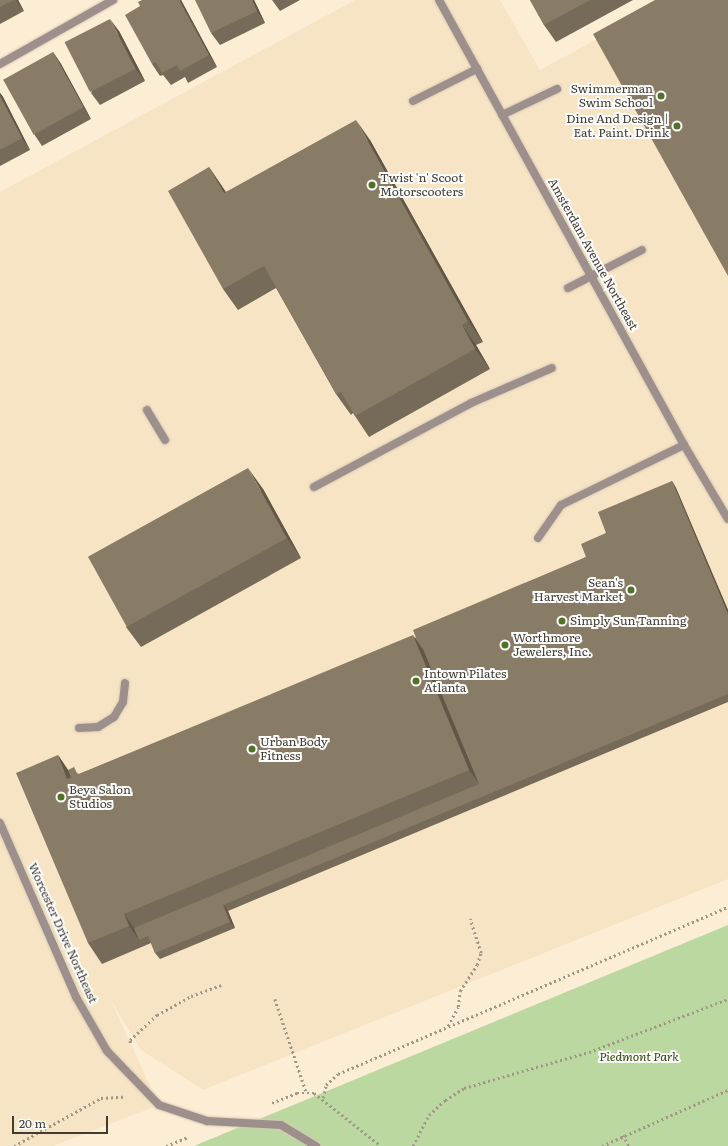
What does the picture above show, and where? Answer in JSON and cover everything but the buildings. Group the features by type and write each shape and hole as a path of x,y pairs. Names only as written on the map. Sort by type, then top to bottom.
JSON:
{"street":[{"path":"0,64 113,0"},
{"name":"Amsterdam Avenue Northeast","path":"439,0 684,445 728,519"},
{"path":"412,101 477,69"},
{"path":"502,115 557,89"},
{"path":"568,288 642,250"},
{"path":"314,487 471,403 552,368"},
{"path":"147,410 166,440"},
{"path":"538,538 561,505 684,445"},
{"path":"79,728 98,727 114,717 123,702 124,683"},
{"name":"Worcester Drive Northeast","path":"0,823 76,997 107,1051 159,1106 206,1121 281,1125 316,1146"}],"path":[{"path":"323,1098 326,1085 338,1074 728,907"},
{"path":"448,1026 458,1007 460,992 477,966 481,953 470,919"},
{"path":"126,1072 130,1040 157,1015 191,996 221,985"},
{"path":"275,999 306,1091"},
{"path":"413,1146 429,1115 445,1100 464,1088 589,1052 728,999"},
{"path":"14,1146 101,1098 121,1098 144,1090"},
{"path":"602,1146 623,1135 728,1090"},
{"path":"285,1098 306,1091 323,1098 381,1146"},
{"path":"623,1135 628,1146"},
{"path":"166,1146 176,1142"}],"shaded area":[{"path":"355,0 500,0 540,70 669,0 728,0 728,879 203,1090 141,1050 110,999 159,1105 53,1146 0,1146 0,192"}],"green space":[{"name":"Piedmont Park","path":"728,925 728,1146 194,1146"}],"place":[{"name":"Swimmerman Swim School","path":"661,96"},
{"name":"Dine And Design | Eat. Paint. Drink","path":"677,126"},
{"name":"Twist 'n' Scoot Motorscooters","path":"372,185"},
{"name":"Sean's Harvest Market","path":"631,590"},
{"name":"Simply Sun Tanning","path":"562,621"},
{"name":"Worthmore Jewelers, Inc.","path":"505,645"},
{"name":"Intown Pilates Atlanta","path":"416,681"},
{"name":"Urban Body Fitness","path":"252,749"},
{"name":"Beya Salon Studios","path":"61,797"}]}
